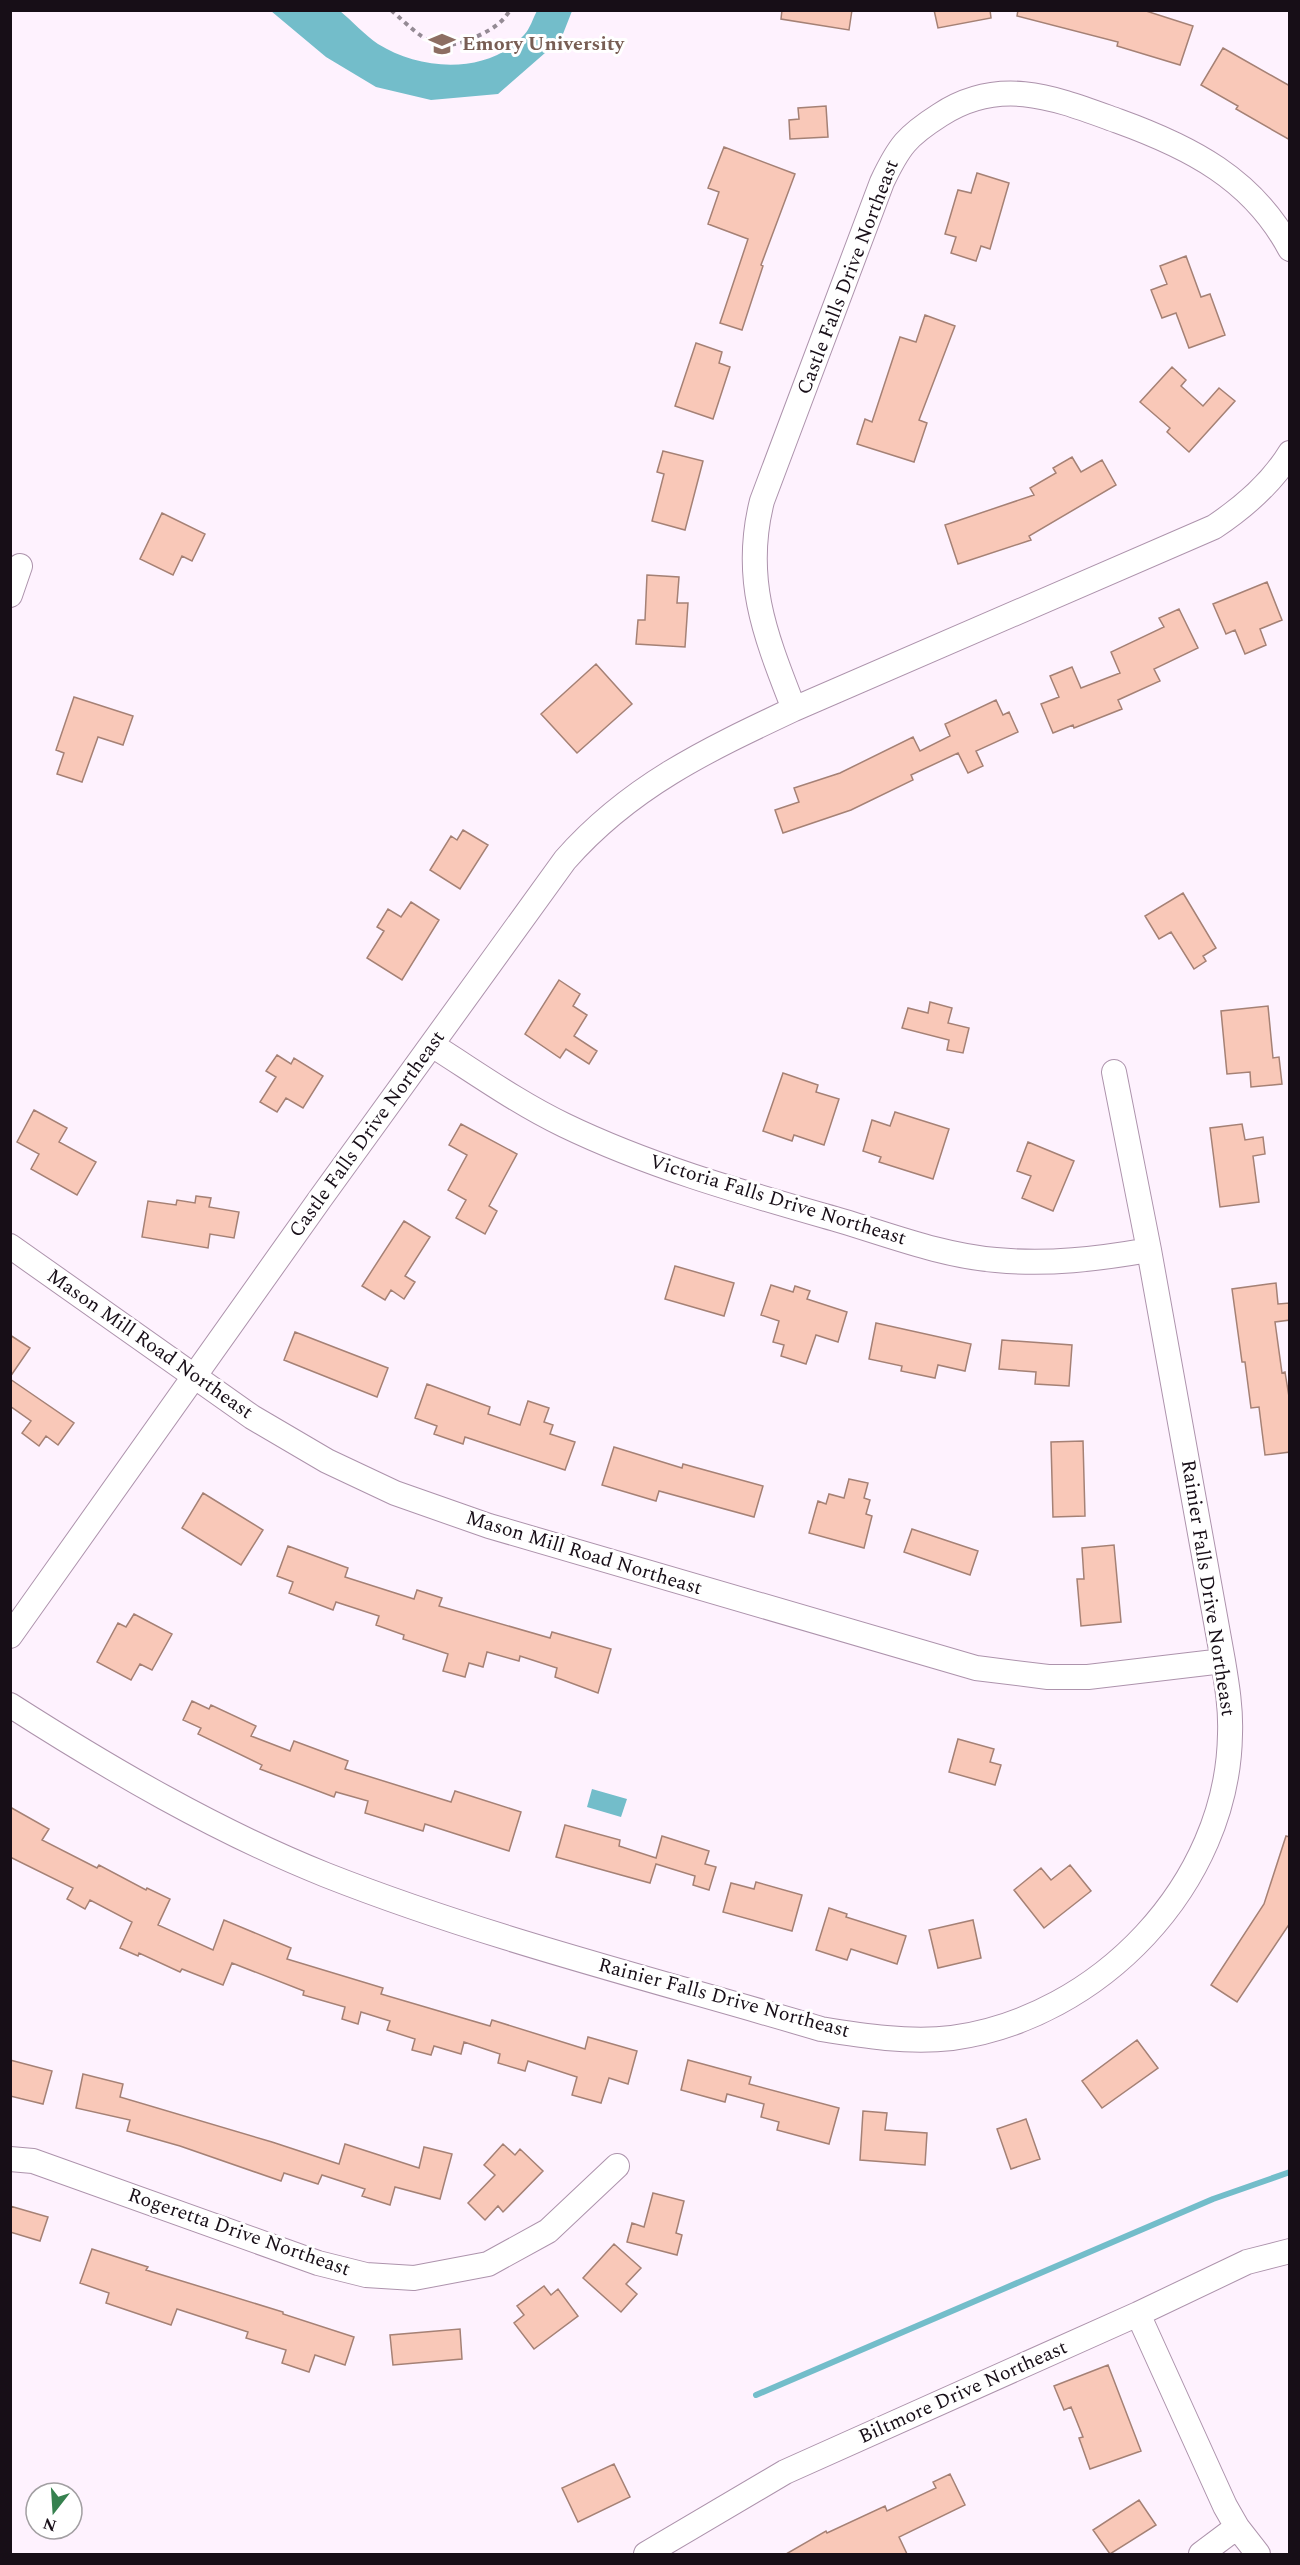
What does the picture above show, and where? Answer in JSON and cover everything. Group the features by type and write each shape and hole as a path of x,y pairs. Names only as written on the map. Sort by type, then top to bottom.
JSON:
{"street":[{"name":"Castle Falls Drive Northeast","path":"794,710 764,629 758,604 755,575 757,520 762,501 882,182 893,158 916,130 959,102 972,98 1020,93 1057,99 1161,137 1220,169 1264,211 1290,249"},
{"name":"Castle Falls Drive Northeast","path":"10,1636 514,928 588,833 645,787 673,769 794,710 1214,527 1248,503 1264,487 1290,453"},
{"path":"10,595 20,566"},
{"name":"Victoria Falls Drive Northeast","path":"432,1045 562,1124 622,1151 723,1187 919,1244 994,1260 1041,1263 1107,1258 1149,1250"},
{"name":"Rainier Falls Drive Northeast","path":"10,1705 174,1802 270,1851 327,1875 468,1925 821,2029 872,2038 913,2040 952,2038 990,2030 1032,2015 1073,1995 1114,1964 1148,1933 1174,1901 1197,1862 1216,1813 1226,1774 1230,1736 1230,1700 1149,1250 1114,1072"},
{"name":"Mason Mill Road Northeast","path":"10,1246 252,1417 327,1461 395,1493 489,1526 976,1668 1048,1677 1088,1677 1223,1661"},
{"name":"Rogeretta Drive Northeast","path":"10,2159 33,2161 318,2264 366,2275 414,2278 488,2264 548,2232 617,2166"},
{"name":"Biltmore Drive Northeast","path":"646,2554 785,2472 1137,2314 1247,2262 1290,2251"},
{"path":"1137,2314 1225,2506 1237,2527 1258,2554"},
{"path":"1201,2554 1237,2527"}],"path":[{"path":"391,10 421,37 440,46 459,44 494,28 505,19 510,10"}],"water":[{"path":"271,11 340,11 378,44 395,53 414,60 454,65 473,63 509,48 526,33 537,11 572,11 561,39 498,94 431,100 376,87 326,57"},
{"path":"592,1789 627,1799 621,1817 587,1807"}],"building":[{"path":"782,10 852,10 849,30 781,19"},
{"path":"934,10 990,10 991,18 938,28"},
{"path":"1018,10 1143,10 1193,26 1180,65 1117,46 1118,42 1017,16"},
{"path":"1223,48 1290,86 1290,140 1236,109 1238,106 1201,85"},
{"path":"826,106 828,137 790,139 789,120 799,119 798,108"},
{"path":"724,147 795,174 761,265 763,266 742,330 720,323 748,239 708,224 719,192 708,188"},
{"path":"977,173 1009,183 990,249 981,246 976,261 951,253 956,237 945,234 958,190 971,193"},
{"path":"1186,256 1201,297 1210,294 1225,335 1189,348 1176,313 1162,318 1151,290 1167,284 1160,266"},
{"path":"925,315 955,326 919,420 927,423 914,462 857,444 865,419 872,422 900,337 916,342"},
{"path":"696,343 722,352 719,363 730,367 713,419 675,406"},
{"path":"1172,367 1186,380 1181,386 1203,406 1219,388 1235,401 1189,452 1167,432 1170,428 1140,402"},
{"path":"663,451 703,461 685,530 652,521 664,474 657,472"},
{"path":"1072,457 1081,472 1102,460 1116,485 1029,536 1031,540 958,564 945,525 1034,495 1030,488 1056,473 1053,468"},
{"path":"162,513 205,534 192,561 182,556 173,575 140,559"},
{"path":"647,575 679,577 677,603 688,603 685,647 636,644 638,620 645,620"},
{"path":"1267,582 1282,620 1260,629 1266,645 1245,654 1235,630 1226,634 1213,604"},
{"path":"1179,609 1198,648 1154,669 1160,681 1118,700 1122,709 1074,728 1073,725 1053,733 1041,704 1059,697 1050,676 1072,667 1081,688 1120,673 1111,652 1164,627 1159,618"},
{"path":"596,664 632,704 577,753 541,714"},
{"path":"74,697 133,716 123,745 98,737 82,782 57,774 64,753 56,750"},
{"path":"996,700 1003,715 1009,712 1018,732 976,751 983,766 968,773 958,753 911,775 913,780 851,810 783,833 775,810 799,802 794,788 840,773 913,737 920,751 950,736 945,724"},
{"path":"463,830 488,845 460,889 430,870 451,836 457,840"},
{"path":"1183,893 1216,948 1203,956 1206,961 1194,969 1171,932 1159,939 1145,916"},
{"path":"411,902 439,920 402,980 367,958 384,931 377,927 388,909 401,917"},
{"path":"559,980 580,994 573,1006 587,1015 574,1036 597,1051 589,1064 566,1049 560,1058 525,1034"},
{"path":"930,1002 952,1008 948,1023 969,1028 963,1053 947,1050 949,1040 902,1028 908,1008 928,1013"},
{"path":"1268,1006 1273,1058 1279,1057 1282,1084 1251,1087 1250,1072 1227,1074 1221,1011"},
{"path":"277,1055 291,1064 294,1058 323,1076 303,1108 286,1098 277,1112 260,1102 276,1077 266,1071"},
{"path":"783,1073 818,1085 816,1092 839,1099 824,1145 794,1135 792,1141 763,1131"},
{"path":"34,1110 67,1128 59,1142 96,1162 77,1195 31,1169 39,1154 17,1142"},
{"path":"895,1112 949,1129 933,1179 879,1162 881,1157 863,1151 872,1120 890,1126"},
{"path":"461,1124 517,1154 489,1206 497,1211 485,1234 456,1218 466,1200 448,1190 467,1155 449,1145"},
{"path":"1242,1124 1245,1140 1263,1137 1265,1154 1253,1156 1259,1202 1220,1207 1210,1128"},
{"path":"1028,1142 1074,1161 1053,1211 1022,1198 1031,1176 1017,1171"},
{"path":"196,1196 211,1198 209,1207 239,1212 234,1238 210,1234 208,1248 142,1237 148,1201 176,1205 177,1200 195,1203"},
{"path":"404,1221 430,1237 405,1276 415,1282 404,1299 391,1290 385,1300 362,1286"},
{"path":"675,1266 734,1283 724,1316 665,1299"},
{"path":"1276,1283 1278,1304 1290,1303 1290,1320 1275,1322 1282,1373 1285,1372 1290,1403 1290,1452 1265,1455 1259,1407 1251,1408 1232,1289"},
{"path":"771,1285 793,1292 795,1286 810,1291 807,1299 847,1312 838,1342 816,1335 806,1364 781,1356 784,1345 773,1342 779,1321 761,1315"},
{"path":"876,1323 971,1344 965,1371 938,1365 935,1378 901,1371 902,1366 869,1359"},
{"path":"295,1332 388,1368 377,1397 284,1360"},
{"path":"10,1335 30,1348 10,1377"},
{"path":"1002,1340 1072,1345 1069,1386 1035,1384 1036,1372 999,1369"},
{"path":"10,1379 74,1423 58,1445 46,1436 39,1446 22,1433 31,1421 10,1406"},
{"path":"427,1384 490,1407 488,1414 520,1425 528,1401 549,1408 544,1422 553,1425 550,1434 575,1442 565,1470 465,1437 463,1444 434,1434 437,1426 415,1418"},
{"path":"1083,1441 1085,1516 1053,1517 1051,1442"},
{"path":"614,1447 682,1468 683,1464 763,1486 754,1517 659,1491 656,1501 602,1485"},
{"path":"849,1479 868,1483 864,1498 870,1500 866,1514 872,1516 864,1548 809,1533 818,1501 826,1504 829,1494 844,1498"},
{"path":"203,1493 263,1530 241,1565 182,1528"},
{"path":"912,1529 978,1551 970,1575 904,1552"},
{"path":"1114,1545 1121,1622 1081,1626 1077,1579 1084,1579 1082,1548"},
{"path":"288,1546 348,1568 345,1577 414,1599 417,1590 442,1598 439,1606 550,1638 552,1632 611,1649 598,1693 555,1677 557,1668 520,1656 519,1661 487,1652 483,1667 469,1663 465,1677 443,1671 448,1654 403,1639 404,1635 376,1625 379,1616 336,1602 333,1610 289,1593 293,1582 277,1576"},
{"path":"134,1614 172,1634 152,1670 140,1664 131,1680 97,1662 118,1623 126,1627"},
{"path":"192,1701 209,1709 211,1705 256,1726 251,1736 290,1751 294,1741 348,1761 345,1769 451,1802 455,1791 521,1812 509,1851 425,1824 423,1831 365,1813 368,1801 336,1792 334,1797 260,1769 262,1765 198,1734 201,1728 183,1720"},
{"path":"958,1739 994,1749 990,1762 1001,1765 995,1785 949,1772"},
{"path":"10,1807 49,1829 42,1840 97,1868 99,1865 146,1890 147,1888 170,1899 158,1925 213,1950 224,1920 291,1948 287,1959 383,1988 381,1994 490,2026 492,2020 585,2049 588,2037 637,2051 628,2084 609,2078 601,2103 572,2095 577,2077 528,2061 525,2071 498,2063 500,2054 464,2042 461,2054 434,2046 431,2055 412,2050 415,2039 387,2030 390,2021 361,2012 358,2024 342,2019 345,2007 303,1995 304,1991 232,1963 223,1985 182,1969 180,1972 139,1953 138,1956 120,1948 132,1922 90,1900 85,1909 67,1899 73,1888 10,1857"},
{"path":"565,1825 620,1840 619,1846 656,1858 662,1836 709,1851 705,1864 716,1867 709,1890 693,1885 695,1876 656,1864 650,1883 556,1857"},
{"path":"1286,1836 1290,1837 1290,1923 1237,2002 1211,1985 1264,1904"},
{"path":"1070,1865 1091,1891 1044,1928 1014,1890 1041,1868 1051,1880"},
{"path":"756,1882 802,1895 792,1931 723,1912 731,1883 754,1889"},
{"path":"829,1908 847,1914 846,1917 906,1936 897,1964 851,1949 847,1960 816,1950"},
{"path":"973,1920 981,1958 938,1968 929,1930"},
{"path":"1137,2040 1158,2068 1102,2108 1082,2081"},
{"path":"10,2060 52,2071 43,2104 10,2096"},
{"path":"688,2060 751,2077 749,2084 839,2108 829,2144 777,2130 779,2122 761,2117 764,2104 727,2094 725,2102 681,2090"},
{"path":"83,2074 123,2084 120,2097 339,2164 345,2144 419,2168 424,2147 452,2154 440,2199 395,2187 390,2205 362,2196 365,2189 322,2175 318,2184 284,2173 281,2181 180,2146 127,2131 130,2120 76,2108"},
{"path":"863,2111 887,2113 885,2130 927,2133 925,2165 860,2160"},
{"path":"1026,2119 1040,2159 1011,2169 997,2129"},
{"path":"503,2144 515,2155 520,2149 543,2171 503,2212 498,2206 485,2220 468,2203 495,2175 484,2165"},
{"path":"653,2193 684,2201 676,2233 682,2235 677,2255 627,2242 632,2223 644,2227"},
{"path":"10,2206 48,2217 40,2241 10,2232"},
{"path":"614,2244 641,2268 626,2284 637,2294 621,2312 583,2278"},
{"path":"92,2249 148,2267 146,2270 283,2312 283,2314 354,2337 345,2365 315,2355 309,2372 282,2363 286,2350 246,2338 248,2332 177,2309 171,2325 106,2303 109,2293 80,2283"},
{"path":"544,2286 551,2295 558,2289 578,2316 534,2349 514,2323 524,2315 517,2306"},
{"path":"460,2329 462,2359 393,2365 390,2335"},
{"path":"1108,2365 1141,2451 1090,2469 1079,2438 1083,2437 1071,2407 1064,2410 1054,2386"},
{"path":"614,2464 630,2497 578,2522 562,2488"},
{"path":"950,2474 965,2505 899,2537 907,2554 786,2554 826,2531 827,2533 885,2506 887,2511 936,2488 933,2482"},
{"path":"1139,2500 1156,2525 1110,2554 1093,2530"}],"waterway":[{"path":"756,2395 1213,2199 1290,2172"}],"place":[{"name":"Emory University","path":"442,44"}]}
